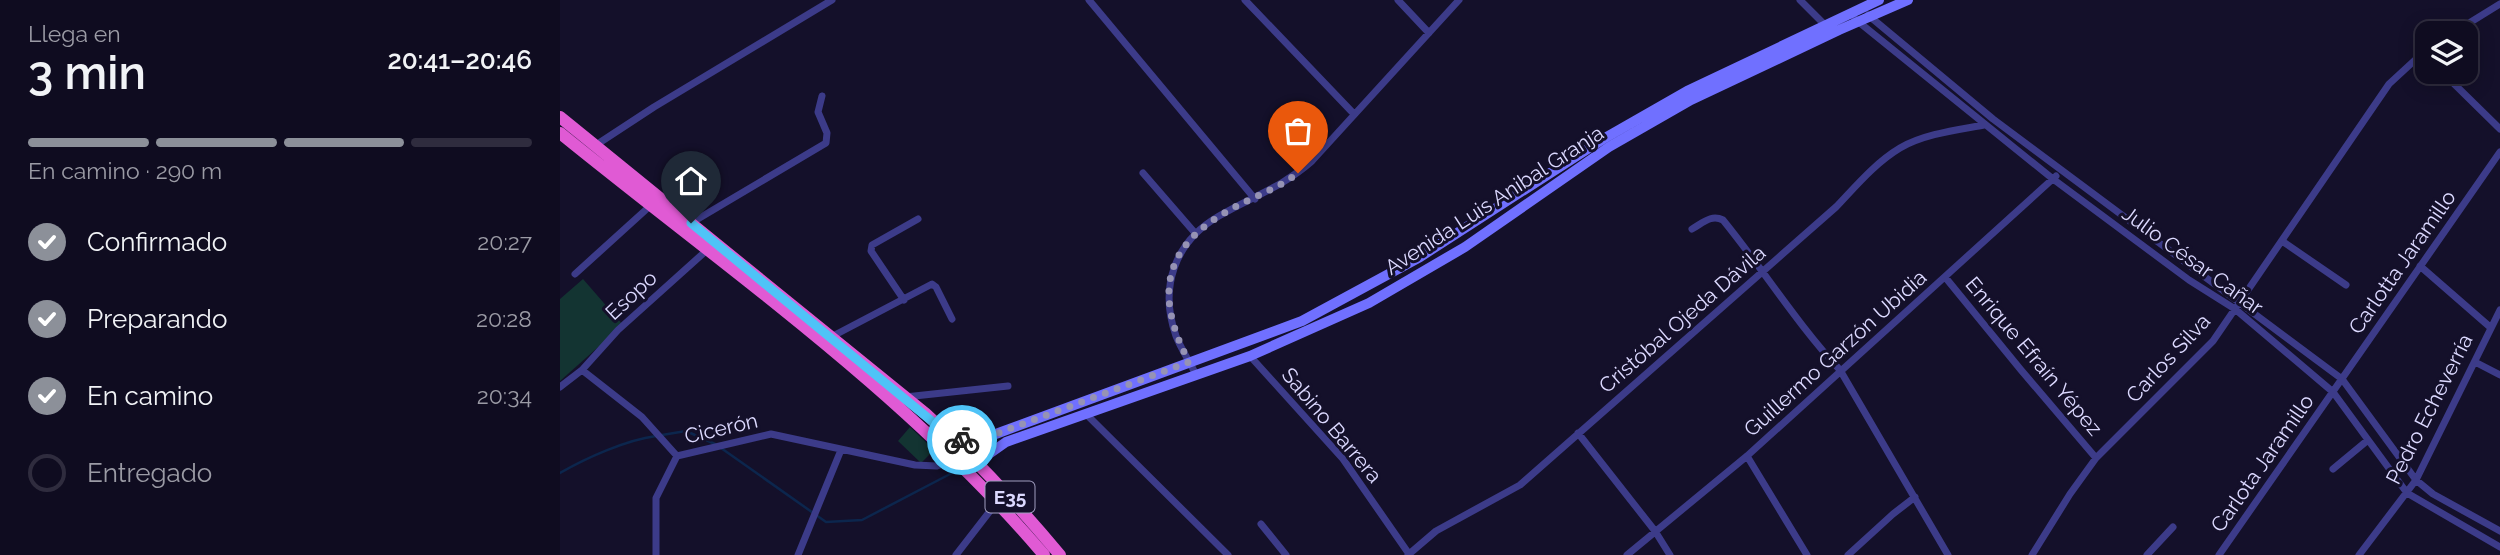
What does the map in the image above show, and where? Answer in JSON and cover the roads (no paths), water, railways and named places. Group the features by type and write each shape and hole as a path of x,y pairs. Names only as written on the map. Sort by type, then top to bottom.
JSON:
{"highway":[{"name":"E35","path":"560,117 956,441 1023,510 1060,555"},
{"name":"E35","path":"560,133 809,330 957,459 1044,555"}],"main road":[{"name":"Avenida Luis Anibal Granja","path":"956,441 993,435 1313,315 1420,257 1603,139 1687,91 1879,0"},
{"name":"Avenida Luis Anibal Granja","path":"980,465 989,454 1006,442 1250,356 1368,303 1428,270 1609,147 1691,100 1908,0"}],"street":[{"path":"596,145 832,0"},
{"path":"1089,0 1255,199"},
{"path":"1245,0 1354,114"},
{"path":"1398,0 1429,33"},
{"path":"1196,375 1177,339 1169,313 1169,282 1178,256 1195,233 1219,216 1255,199 1298,173 1459,0"},
{"path":"1800,0 1824,24"},
{"path":"2472,21 2500,4"},
{"name":"Julio César Cañar","path":"1861,8 1993,119 2342,379 2416,480 2433,494 2500,531"},
{"name":"Julio César Cañar","path":"1848,14 2053,178 2189,280 2235,309 2333,392 2407,493 2500,547"},
{"name":"Carlos Silva","path":"2032,555 2096,458 2213,341 2389,84 2415,62"},
{"path":"2454,84 2500,129"},
{"path":"691,223 825,143 827,133 818,112 822,96"},
{"name":"Cristóbal Ojeda Dávila","path":"1408,555 1436,531 1520,485 1836,207 1871,169 1900,147 1984,125"},
{"name":"Carlotta Jaramillo","path":"2333,392 2500,152"},
{"name":"Guillermo Garzón Ubidia","path":"1627,555 1746,456 2061,171"},
{"path":"1143,173 1195,233"},
{"path":"575,274 650,206"},
{"path":"1692,229 1712,217 1723,220 1840,370 1948,555"},
{"path":"904,300 871,251 872,245 918,219"},
{"path":"2282,241 2346,285"},
{"name":"Esopo","path":"560,387 582,370 618,330 707,250"},
{"path":"2420,266 2495,323"},
{"name":"Enrique Efraín Yépez","path":"1945,277 2096,458"},
{"path":"831,337 932,284 952,319"},
{"name":"Pedro Echeverría","path":"2360,555 2416,480 2500,310"},
{"name":"Sabino Barrera","path":"1250,356 1343,458 1408,555"},
{"path":"2475,362 2500,375"},
{"path":"582,370 642,417 677,457"},
{"path":"905,397 1008,386"},
{"name":"Carlota Jaramillo","path":"2219,555 2333,392"},
{"path":"1086,414 1228,555"},
{"path":"1578,433 1671,555"},
{"name":"Cicerón","path":"656,555 656,498 677,457 771,434 915,465 937,466 957,459"},
{"path":"2333,469 2368,440"},
{"path":"798,555 841,450"},
{"path":"1746,456 1807,555"},
{"path":"1848,555 1893,513 1915,498"},
{"path":"956,555 997,502"},
{"path":"1261,524 1286,555"},
{"path":"2147,555 2173,527"}],"waterway":[{"path":"662,435 686,431 715,444"},
{"path":"560,473 606,450 656,436"},
{"path":"721,448 826,522 862,520 952,473"}]}
